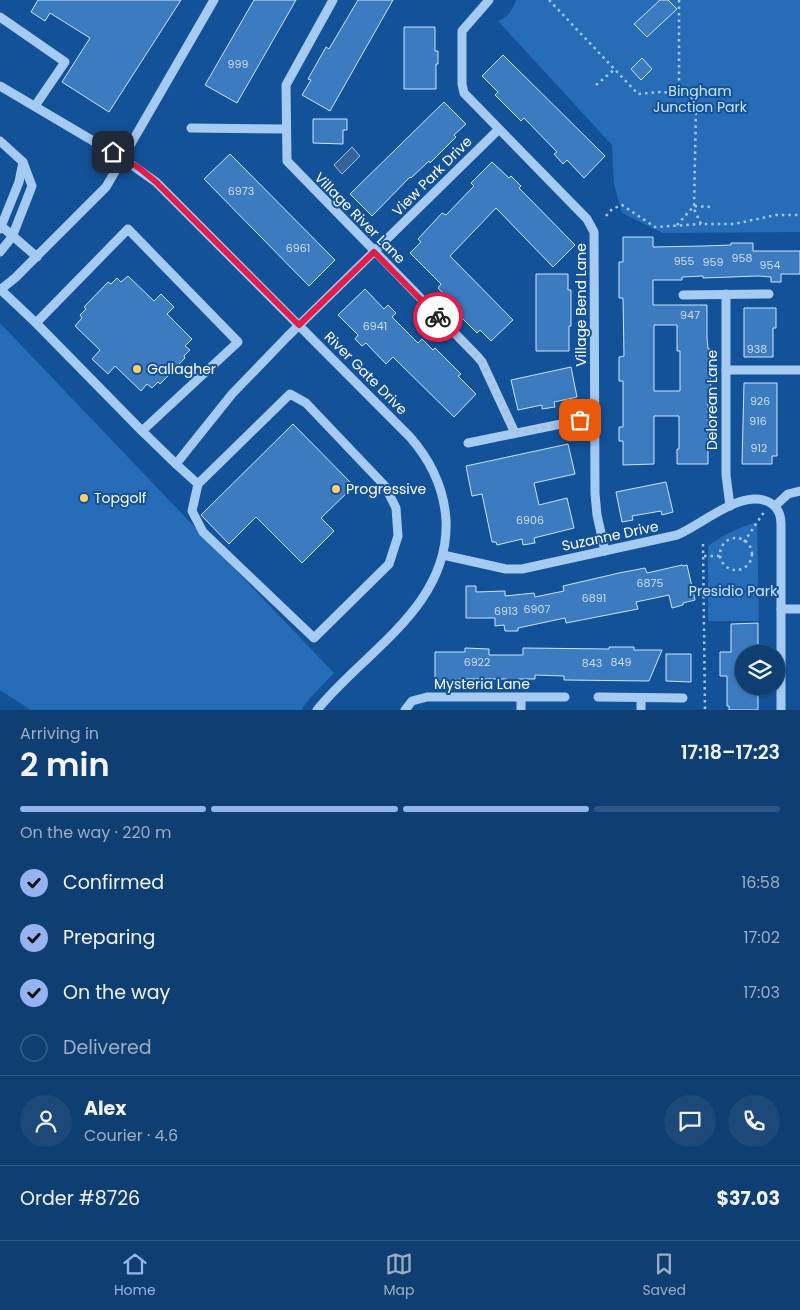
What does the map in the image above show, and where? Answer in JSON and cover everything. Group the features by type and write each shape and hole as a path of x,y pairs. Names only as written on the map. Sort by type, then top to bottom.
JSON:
{"street":[{"path":"198,484 142,431 0,289 37,257 106,187 214,0"},
{"name":"Village River Lane","path":"333,0 287,81 285,89 286,157 289,165 477,356 482,362 515,433"},
{"name":"Village Bend Lane","path":"489,0 462,31 462,84 464,93 498,130 587,219 594,232 596,505 605,551"},
{"path":"0,17 65,62 35,106"},
{"name":"River Gate Drive","path":"0,86 148,175 299,325 410,438 428,460 437,479 443,501 446,532 443,555 438,571 430,589 411,614 317,710"},
{"path":"191,128 286,129"},
{"name":"View Park Drive","path":"176,464 232,394 299,325 498,130"},
{"path":"0,141 23,162 32,186 12,237 0,252"},
{"path":"23,162 19,182 0,227 37,257"},
{"path":"36,323 128,229 238,342 142,431"},
{"name":"Delorean Lane","path":"726,294 726,475 730,506"},
{"path":"684,295 769,294"},
{"path":"726,370 800,370"},
{"path":"290,394 306,403 385,486 396,508 398,536 390,564 314,638 204,532 192,511 198,484 290,394"},
{"path":"468,443 595,417"},
{"path":"781,710 781,524 780,514 774,506 788,494 800,491"},
{"name":"Suzanne Drive","path":"443,555 516,570 677,535 730,506 754,499 765,500 774,506"},
{"path":"781,610 800,609"},
{"name":"Mysteria Lane","path":"404,710 412,701 422,698 565,697"},
{"path":"598,697 683,698"},
{"path":"521,698 521,710"},
{"path":"641,698 641,710"}],"path":[{"path":"679,0 679,94"},
{"path":"552,1 638,94 660,92 690,94 696,105 694,206 701,224"},
{"path":"596,85 615,69"},
{"path":"606,216 612,209 622,205 655,227 734,224 776,215 800,215"},
{"path":"676,225 694,206 712,207"},
{"path":"744,542 764,512"},
{"path":"737,538 751,549 752,558 744,568 731,570 724,564 720,556 722,547 728,541 737,538"},
{"path":"704,544 705,710"},
{"path":"704,556 720,556"},
{"path":"704,590 726,590"}],"green space":[{"name":"Bingham Junction Park","path":"516,0 800,0 800,232 663,233 622,213 614,184 612,145 498,21 510,13"},
{"name":"Topgolf","path":"0,323 334,673 301,710 31,710 0,690"},
{"name":"Presidio Park","path":"757,522 759,621 708,621 708,546 731,532"}],"shaded area":[{"path":"352,147 360,156 342,174 334,165"}],"building":[{"path":"38,0 181,0 109,112 62,82 90,38 50,13 45,21 31,12"},
{"path":"254,0 296,0 237,103 205,85"},
{"path":"358,0 393,0 330,111 302,95 311,80 308,79 326,47 329,49"},
{"path":"660,0 668,0 677,9 647,37 634,24"},
{"path":"404,27 435,27 435,51 438,51 436,89 404,89"},
{"path":"503,55 605,156 584,178 567,160 563,164 554,154 557,152 524,118 521,121 495,95 498,92 482,76"},
{"path":"642,58 652,69 641,80 631,69"},
{"path":"444,102 466,124 430,163 429,161 410,177 372,216 350,194"},
{"path":"313,119 347,119 347,130 343,130 343,144 313,143"},
{"path":"230,154 335,260 309,286 204,179"},
{"path":"492,162 521,186 519,188 575,245 553,267 496,208 450,256 513,320 491,341 480,330 477,333 452,308 454,305 438,288 441,284 410,253 421,242 418,239 442,213 446,215 474,186 471,183"},
{"path":"623,237 653,237 653,247 753,243 753,251 800,251 800,274 781,274 781,282 771,282 771,277 758,276 703,278 703,276 682,277 682,280 653,280 653,305 707,305 707,337 708,349 710,349 711,375 710,403 708,403 708,464 677,464 679,416 654,416 654,464 623,465 623,441 619,441 619,427 623,427 623,381 619,381 619,357 624,356 623,298 619,298 619,262 623,262","holes":["654,325 677,325 677,351 680,351 680,391 654,391"]},
{"path":"536,274 568,274 568,290 571,290 569,351 536,351"},
{"path":"128,276 154,301 161,294 174,307 167,314 192,339 185,346 190,350 184,356 185,358 160,384 158,382 152,388 147,384 141,391 115,366 108,374 92,359 100,350 75,326 82,318 80,315 86,309 84,307 108,282 111,284 117,278 121,282"},
{"path":"365,289 384,309 388,305 396,313 392,317 418,343 422,339 433,350 435,348 461,374 458,376 476,394 454,417 393,357 386,364 366,343 362,346 355,339 358,335 338,315"},
{"path":"744,308 776,308 776,328 773,328 773,357 744,357"},
{"path":"571,367 577,397 554,402 555,407 542,409 542,405 518,410 511,380"},
{"path":"744,383 777,383 777,456 772,456 772,464 742,464"},
{"path":"293,424 354,486 321,518 334,531 302,563 256,517 229,544 201,515"},
{"path":"568,444 575,474 534,483 539,505 567,498 574,528 534,538 535,543 523,545 522,539 497,545 496,542 492,542 482,494 472,496 466,466"},
{"path":"666,482 673,512 662,515 661,511 632,516 633,520 622,522 616,492"},
{"path":"687,565 695,600 672,608 669,595 636,602 638,609 566,623 565,618 518,628 518,631 505,631 504,625 495,626 495,618 466,618 466,586 476,586 476,592 505,591 505,596 534,593 535,597 564,591 563,586 619,573 645,568 647,573"},
{"path":"758,623 758,645 735,645 735,695 758,695 758,710 729,710 729,706 727,706 727,676 720,676 720,652 731,652 731,624"},
{"path":"609,647 634,647 634,650 662,650 649,681 564,680 564,676 535,675 535,679 518,679 518,682 507,682 507,679 461,679 454,680 454,684 438,684 438,681 435,681 435,652 465,652 465,648 489,649 489,655 523,655 523,648 609,649"},
{"path":"666,654 691,654 691,682 666,681"}],"way so far":[{"path":"438,317 482,362 515,433 580,420"}],"place":[{"name":"Gallagher","path":"137,369"},
{"name":"Progressive","path":"336,489"},
{"name":"Topgolf","path":"84,498"}],"route":[{"path":"113,152 139,168 156,182 299,325 374,252 438,317"}]}
